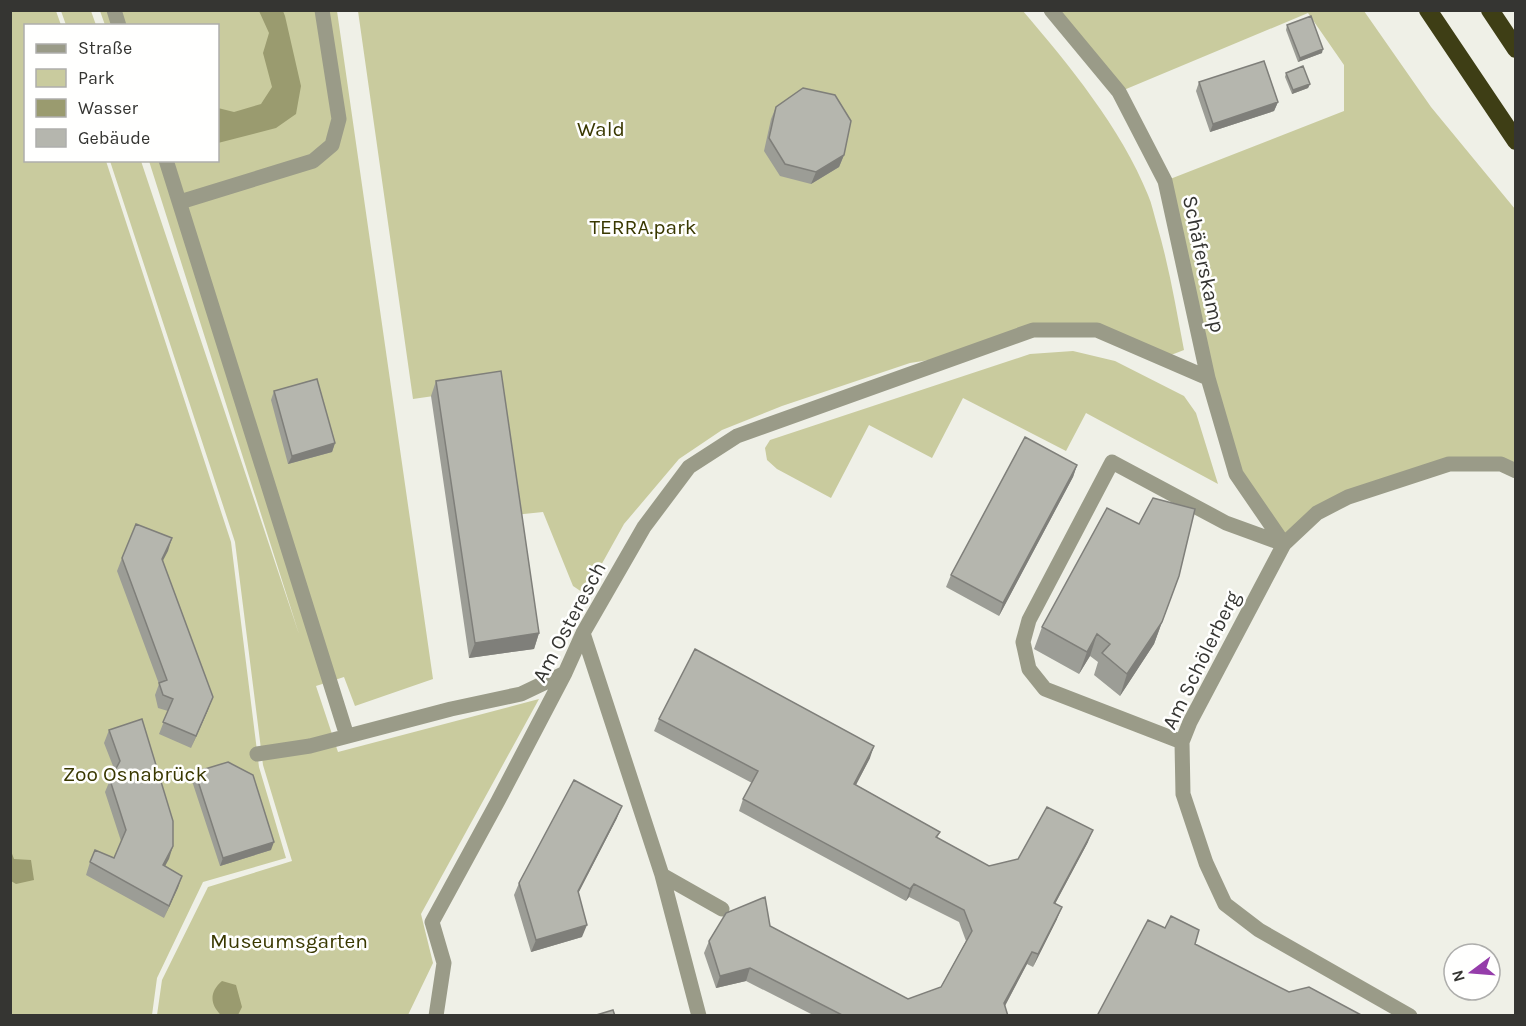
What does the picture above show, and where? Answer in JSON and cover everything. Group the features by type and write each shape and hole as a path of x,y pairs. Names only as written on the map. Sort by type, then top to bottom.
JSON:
{"highway":[{"path":"1428,10 1515,141"},
{"path":"1490,10 1515,49"}],"street":[{"path":"180,202 313,161 332,145 339,119 322,10"},
{"name":"Schäferskamp","path":"1050,10 1119,92 1165,181 1208,378 1236,474 1284,544"},
{"path":"167,162 347,736"},
{"name":"Am Osteresch","path":"436,1016 444,963 432,921 498,801 565,673 583,633 644,527 689,467 736,436 1033,330 1096,330 1208,378"},
{"path":"1182,742 1045,689 1029,669 1023,642 1029,620 1112,462 1226,523 1284,544"},
{"name":"Am Schölerberg","path":"1410,1016 1259,930 1225,904 1206,863 1183,794 1182,742 1190,722 1284,544 1317,513 1348,496 1449,464 1501,464 1515,471"},
{"path":"583,633 662,875 699,1016"},
{"path":"257,754 310,746 451,709 521,694 565,673"},
{"path":"662,875 722,909"}],"green space":[{"name":"Zoo Osnabrück","path":"10,11 56,11 61,24 24,24 24,162 106,162 231,542 259,767 286,858 203,882 157,978 152,1015 11,1015"},
{"path":"61,11 91,11 96,24 66,24"},
{"name":"Museumsgarten","path":"100,11 337,11 433,679 355,706 344,677 316,686 338,752 539,699 421,914 433,963 408,1015 157,1015 162,980 208,887 292,861 263,765 235,542 110,162 141,162 299,634 149,162 219,162 219,24 105,24"},
{"name":"TERRA.park","path":"358,11 1023,11 1093,98 1137,170 1149,198 1161,240 1184,350 1171,355 1088,325 910,363 782,406 722,430 679,459 624,524 585,594 573,586 543,512 514,515 496,387 413,399"},
{"path":"1051,11 1364,11 1431,107 1515,209 1515,471 1449,464 1348,497 1284,544 1236,474 1165,181 1344,111 1344,65 1308,13 1119,92"},
{"path":"1073,351 1115,361 1184,396 1196,413 1218,484 1086,413 1066,451 963,398 932,458 869,425 831,498 777,469 767,460 765,448 770,440 1030,354"}],"water":[{"path":"259,11 283,11 301,86 296,114 276,128 219,143 219,108 234,112 261,104 272,87 263,53 269,33"},
{"path":"11,851 14,859 31,860 34,880 16,884 11,881"},
{"path":"222,981 236,985 242,1007 238,1015 221,1015 214,1006 213,993"}],"building":[{"path":"1311,16 1323,49 1300,58 1287,25"},
{"path":"1264,61 1278,102 1213,124 1199,82"},
{"path":"1303,66 1310,84 1293,90 1286,73"},
{"path":"803,88 835,95 851,121 844,155 816,172 785,164 769,138 776,107"},
{"path":"501,371 539,633 475,643 436,381"},
{"path":"317,379 335,443 292,456 274,391"},
{"path":"1025,437 1077,465 1003,603 951,575"},
{"path":"1153,498 1195,509 1179,576 1162,622 1127,674 1102,653 1110,644 1097,634 1087,652 1042,627 1107,508 1139,524"},
{"path":"136,524 172,538 162,559 213,697 196,736 163,722 173,699 163,695 159,683 167,680 122,558"},
{"path":"695,649 874,746 854,784 940,832 936,837 989,866 1018,859 1047,807 1093,830 1054,903 1062,907 1038,954 1032,952 1004,1003 1008,1016 844,1016 750,968 720,976 709,941 726,913 765,897 770,926 908,999 941,987 972,931 964,910 914,884 910,889 743,799 758,771 659,719"},
{"path":"142,719 173,821 173,846 163,865 182,876 169,906 90,862 95,850 114,858 126,830 110,780 120,761 109,730"},
{"path":"228,762 253,775 274,842 223,858 195,772"},
{"path":"574,780 622,806 578,891 587,925 536,940 519,883"},
{"path":"1171,916 1199,930 1195,944 1289,992 1309,987 1363,1016 1097,1016 1148,920 1165,928"},
{"path":"613,1010 615,1016 593,1016"}],"park label":[{"name":"Wald","path":"601,129"}]}
